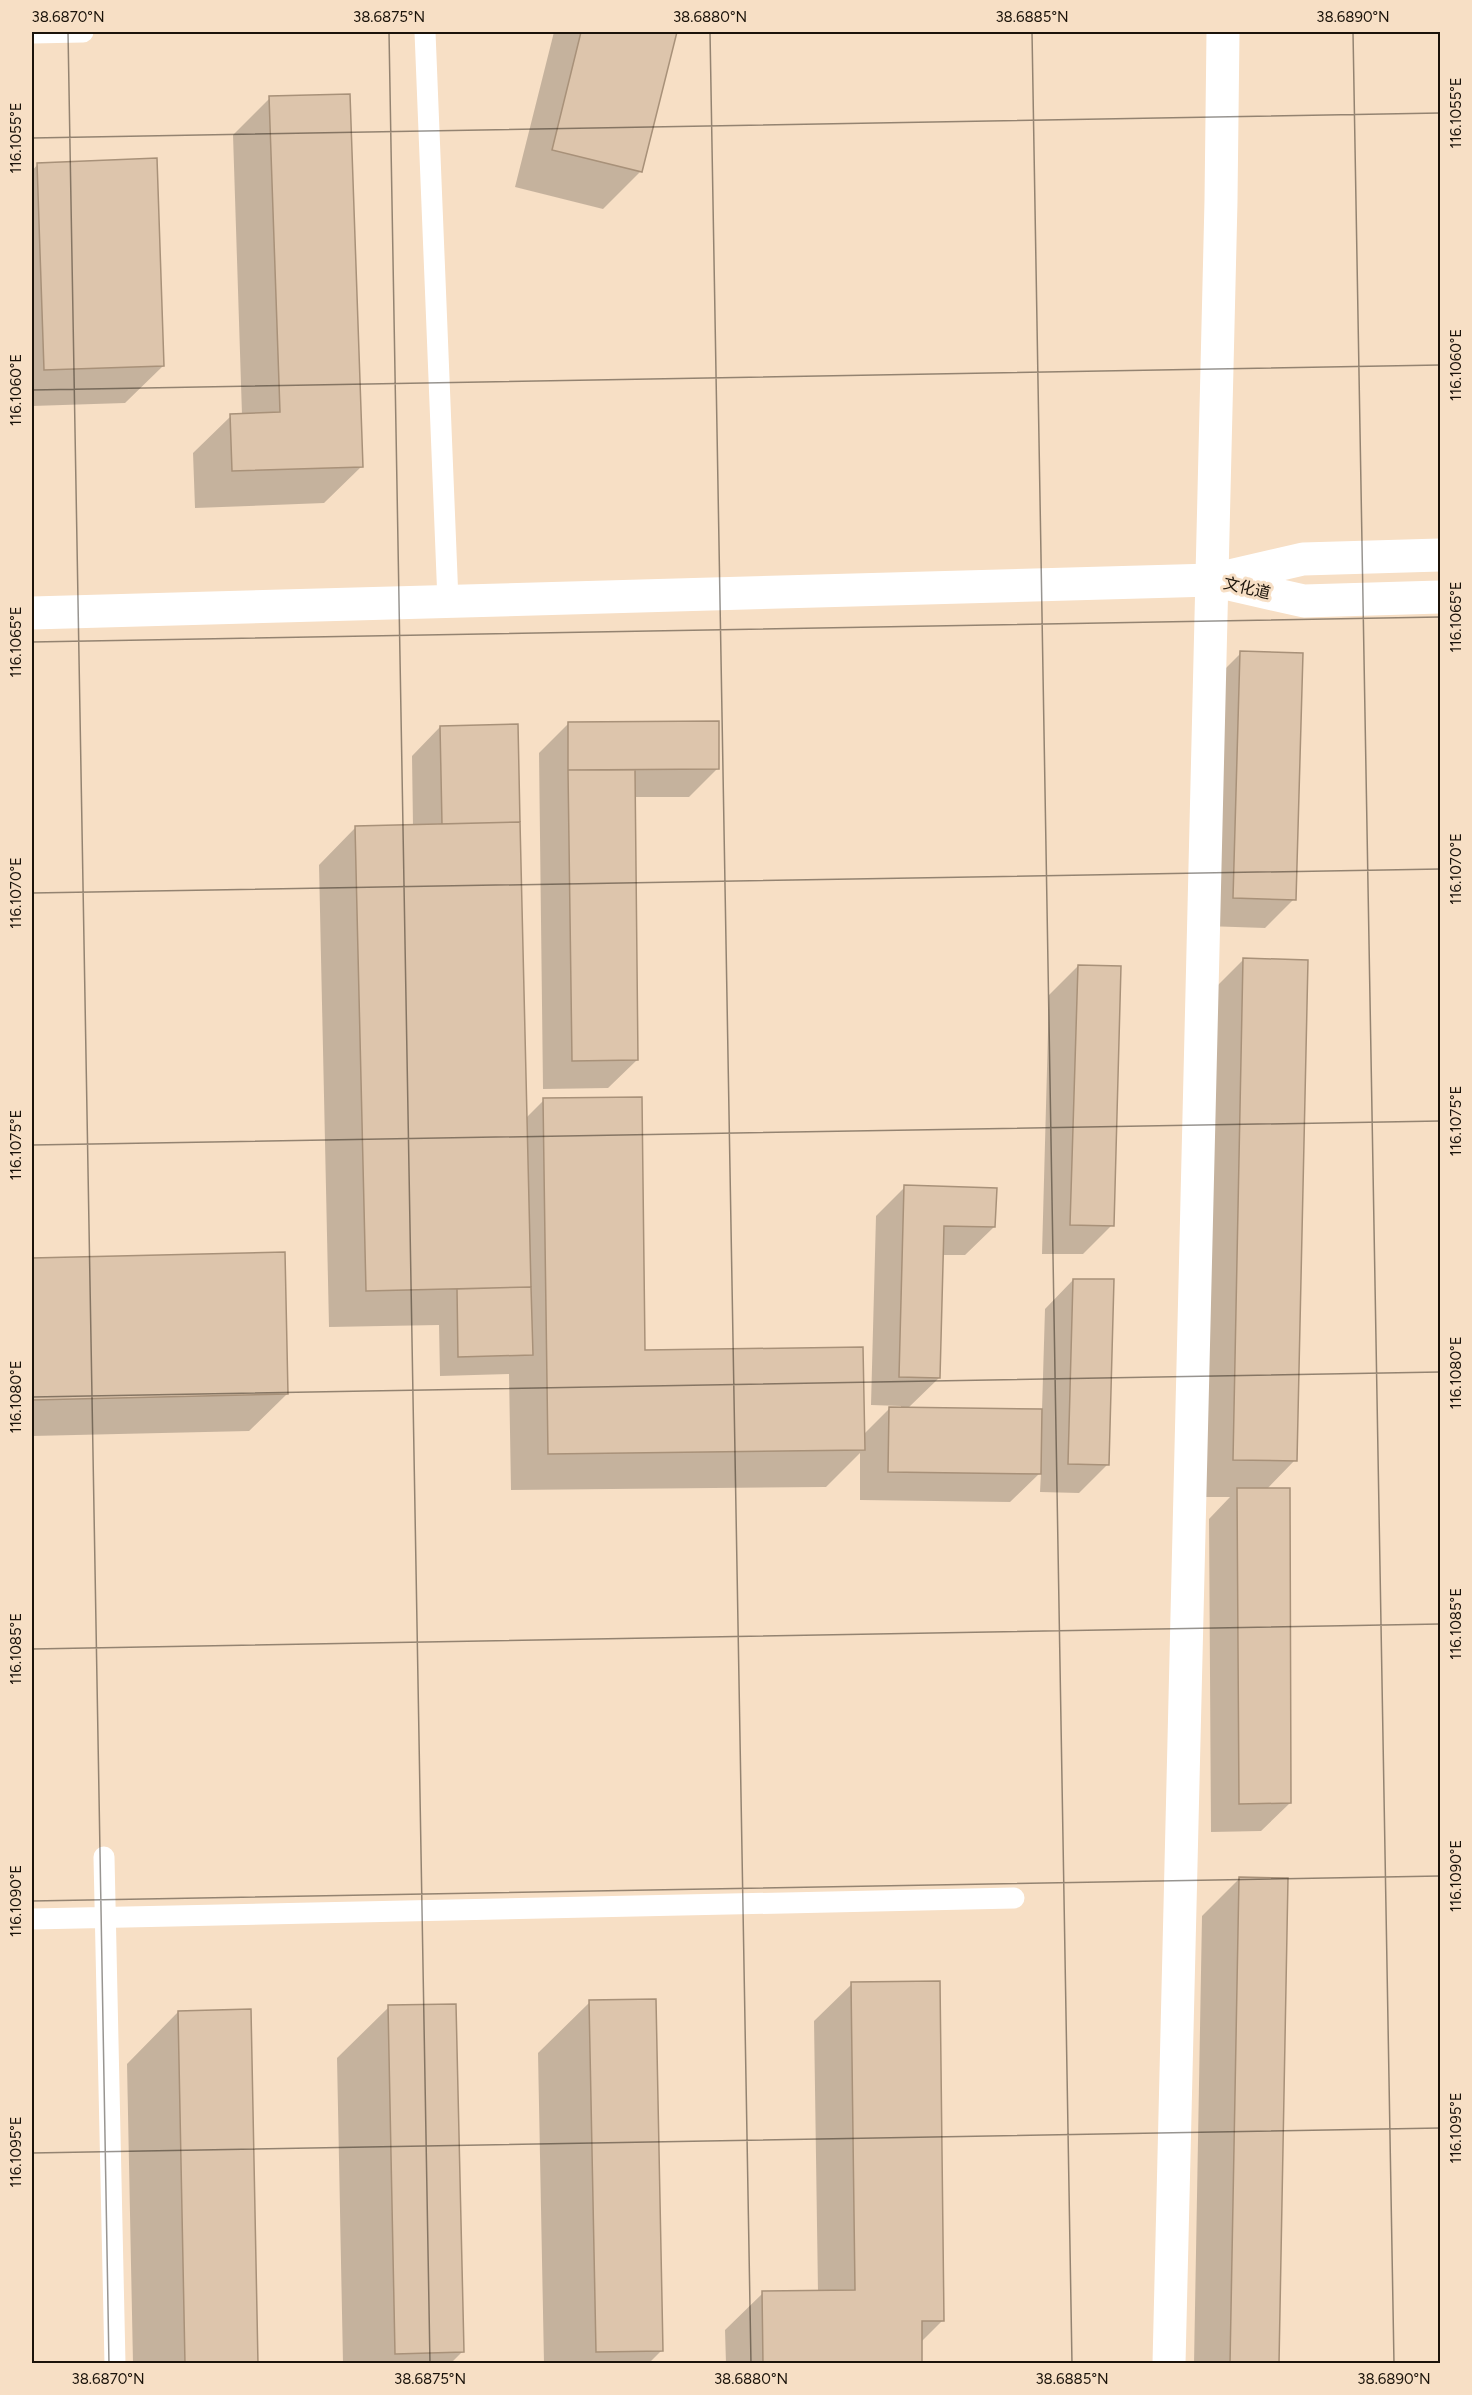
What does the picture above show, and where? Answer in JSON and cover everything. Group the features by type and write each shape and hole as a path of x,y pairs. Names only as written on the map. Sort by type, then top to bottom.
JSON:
{"street":[{"path":"1169,2364 1212,580 1222,32"},
{"name":"文化道","path":"1212,580 1303,559 1440,555"},
{"path":"32,613 1212,580"},
{"name":"文化道","path":"1212,580 1304,601 1440,597"}],"lane":[{"path":"32,33 83,32"},
{"path":"425,32 448,601"},
{"path":"104,1857 115,2364"},
{"path":"32,1919 1014,1898"}],"building":[{"path":"581,32 677,32 642,172 552,150"},
{"path":"350,94 363,467 232,471 230,414 280,412 269,96"},
{"path":"157,158 164,366 44,370 37,163"},
{"path":"1240,651 1303,653 1296,900 1233,898"},
{"path":"719,721 719,769 568,770 568,722"},
{"path":"518,724 520,822 442,824 440,726"},
{"path":"568,770 635,770 638,1060 572,1061"},
{"path":"520,822 531,1287 366,1291 355,826"},
{"path":"1243,958 1308,960 1297,1461 1233,1460"},
{"path":"1078,965 1121,966 1114,1226 1070,1225"},
{"path":"642,1097 645,1350 863,1347 865,1450 548,1454 543,1098"},
{"path":"904,1185 997,1188 995,1227 944,1226 940,1378 899,1377"},
{"path":"285,1252 288,1394 32,1400 32,1258"},
{"path":"1073,1279 1114,1279 1109,1465 1068,1464"},
{"path":"531,1287 533,1355 458,1357 457,1289"},
{"path":"889,1407 1042,1409 1041,1474 888,1472"},
{"path":"1237,1488 1290,1488 1291,1803 1239,1804"},
{"path":"1239,1877 1288,1878 1279,2364 1230,2364"},
{"path":"940,1981 944,2321 922,2321 922,2364 763,2364 762,2291 855,2290 851,1982"},
{"path":"656,1999 663,2351 596,2352 589,2000"},
{"path":"456,2004 464,2352 395,2354 388,2005"},
{"path":"251,2009 258,2364 185,2364 178,2011"}]}
